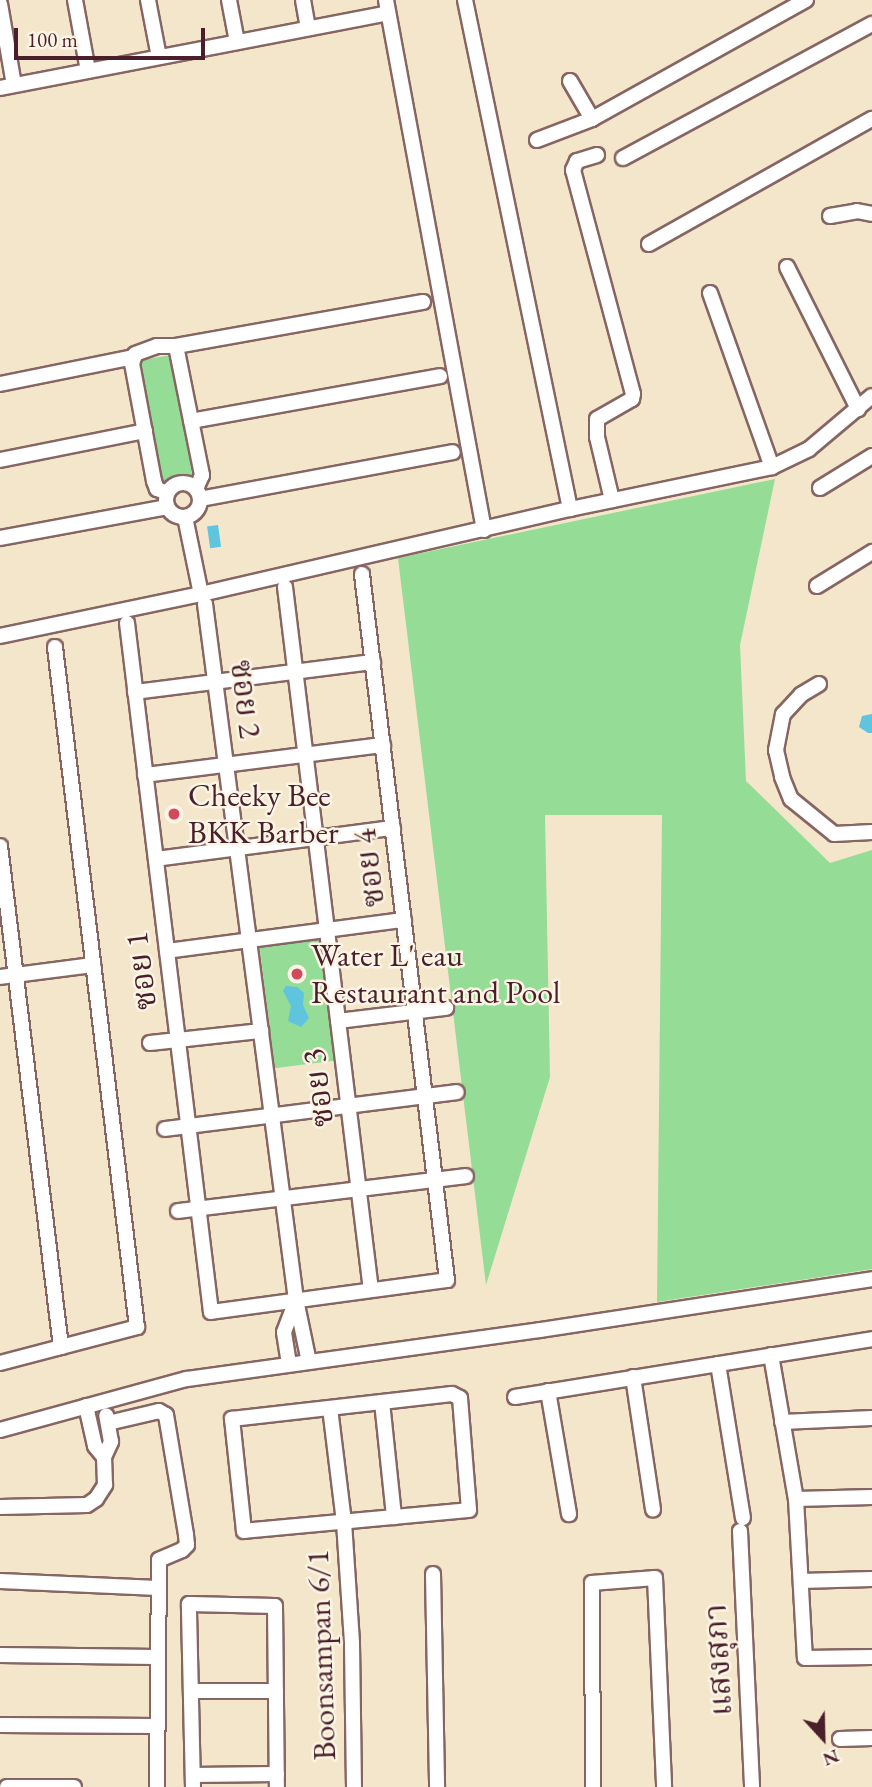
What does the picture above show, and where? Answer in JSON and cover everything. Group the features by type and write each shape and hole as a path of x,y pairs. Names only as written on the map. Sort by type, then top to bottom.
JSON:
{"street":[{"path":"75,0 88,71"},
{"path":"148,0 159,57"},
{"path":"229,0 237,42"},
{"path":"303,0 308,28"},
{"path":"465,0 570,509"},
{"path":"537,140 592,119 806,0"},
{"path":"0,4 7,86 308,28 387,6 484,530"},
{"path":"623,159 872,24"},
{"path":"570,81 592,119"},
{"path":"649,244 872,119"},
{"path":"597,155 577,161 573,170 633,394 632,399 597,419 597,437 612,500"},
{"path":"830,216 857,211 872,214"},
{"path":"787,267 858,409"},
{"path":"710,293 772,467"},
{"path":"0,384 134,357 143,349 176,346 423,302"},
{"path":"134,357 132,364 154,481 167,500 172,514 185,517 197,510 202,475 176,346"},
{"path":"191,421 440,376"},
{"path":"0,636 203,599 570,509 772,467 809,449 872,396"},
{"path":"0,460 145,431"},
{"path":"0,538 167,500 181,483 198,494 453,452"},
{"path":"820,488 872,456"},
{"name":"ซอย 2","path":"185,517 203,599 216,682 282,1198 296,1300 309,1362"},
{"path":"817,586 872,552"},
{"name":"ซอย 4","path":"362,574 447,1280 371,1290"},
{"name":"ซอย 3","path":"285,587 371,1290"},
{"name":"ซอย 1","path":"127,623 211,1312 296,1300"},
{"name":"ซอย 1","path":"55,647 137,1326 61,1347"},
{"path":"135,692 373,662"},
{"path":"819,684 801,695 783,714 776,750 782,777 791,799 834,834 872,832"},
{"path":"145,775 383,746"},
{"path":"156,859 393,828"},
{"path":"0,846 61,1347 0,1363"},
{"path":"167,950 404,920"},
{"path":"0,977 93,965"},
{"path":"338,1021 446,1008"},
{"path":"150,1043 261,1031"},
{"path":"165,1129 457,1092"},
{"path":"178,1211 466,1176"},
{"path":"0,1430 187,1379 540,1330 872,1279"},
{"path":"289,1364 284,1332 296,1300 371,1290"},
{"path":"515,1397 872,1339"},
{"path":"771,1355 796,1499 805,1658 872,1657"},
{"name":"แสงสุภา","path":"718,1364 742,1524 752,1787"},
{"path":"633,1377 653,1510"},
{"path":"548,1391 569,1514"},
{"path":"452,1394 460,1398 469,1510 244,1531 232,1419 330,1408 452,1394"},
{"path":"0,1507 87,1505 96,1499 105,1485 104,1457 111,1442 103,1401"},
{"path":"382,1402 394,1517"},
{"path":"86,1406 95,1446 104,1457"},
{"name":"Boonsampan 6/1","path":"330,1408 344,1522 352,1644 354,1787"},
{"path":"108,1423 159,1411 166,1415 187,1545 159,1560 157,1787"},
{"path":"782,1422 872,1419"},
{"path":"796,1499 872,1497"},
{"path":"433,1574 436,1787"},
{"path":"593,1787 592,1583 654,1578 664,1787"},
{"path":"801,1581 872,1579"},
{"path":"0,1581 158,1588"},
{"path":"189,1604 275,1606 276,1691 277,1780 193,1781 189,1604"},
{"path":"0,1655 157,1657"},
{"path":"191,1691 276,1691"},
{"path":"0,1725 156,1726"},
{"path":"840,1738 872,1738"},
{"path":"5,1784 74,1787"}],"green space":[{"path":"171,355 192,476 161,482 139,361"},
{"path":"775,479 740,645 746,781 830,863 872,850 872,1269 657,1302 662,815 545,815 550,1077 486,1285 398,558"},
{"path":"325,938 340,1060 274,1068 259,946"}],"water":[{"path":"218,525 221,547 210,548 207,527"},
{"path":"872,714 872,733 868,733 859,727 862,716"},
{"path":"286,986 297,987 304,993 303,1005 309,1018 301,1027 288,1021 291,1006 283,991"}],"place":[{"name":"Cheeky Bee BKK Barber","path":"174,814"},
{"name":"Water L' eau Restaurant and Pool","path":"297,974"}]}
